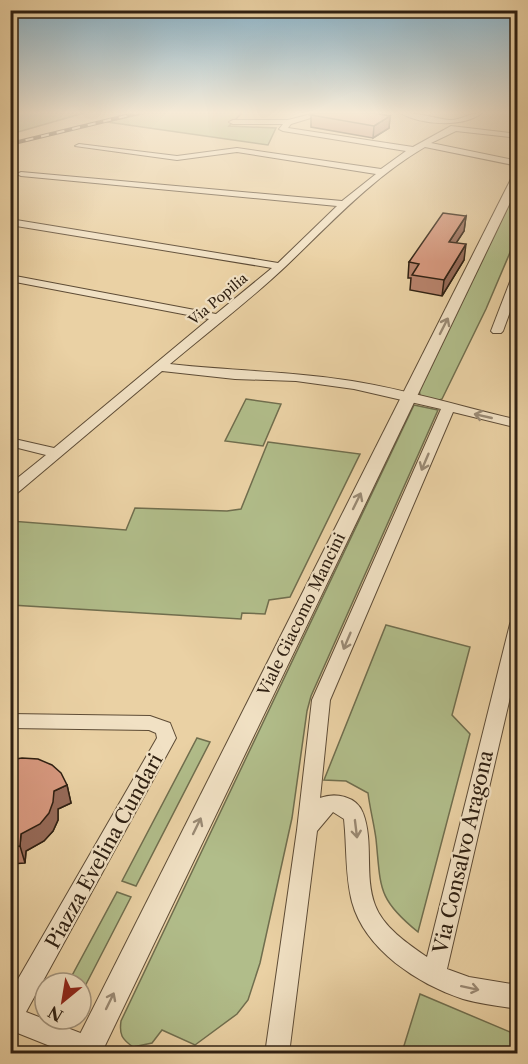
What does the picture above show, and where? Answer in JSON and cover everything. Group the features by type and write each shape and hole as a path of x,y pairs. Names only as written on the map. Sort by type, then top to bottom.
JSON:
{"street":[{"path":"320,163 382,172"},
{"name":"Via Popilia","path":"10,492 280,266 344,204 396,163"},
{"path":"21,174 344,204"},
{"name":"Viale Giacomo Mancini","path":"91,1052 518,175"},
{"path":"10,222 280,266"},
{"path":"498,331 513,302 518,274"},
{"path":"10,278 219,318"},
{"path":"160,367 235,375 296,377 354,385 518,424"},
{"path":"277,1053 307,830 321,700 448,408"},
{"path":"10,442 57,453"},
{"name":"Via Consalvo Aragona","path":"434,975 518,624"},
{"name":"Piazza Evelina Cundari","path":"10,721 150,723 163,728 167,738 10,1018"},
{"path":"307,830 319,810 328,803 339,803 346,806 354,815 363,904 391,945 434,975 462,987 518,997"},
{"path":"10,1018 91,1052"}],"green space":[{"path":"517,183 517,236 486,309 442,399 437,401 420,396 419,387"},
{"path":"246,399 281,404 263,446 225,441"},
{"path":"414,405 438,410 311,696 292,818 260,963 248,1000 237,1014 195,1045 162,1030 152,1043 133,1047 122,1036 121,1021"},
{"path":"268,442 360,454 290,597 269,600 265,614 242,613 241,619 11,605 11,521 126,530 135,508 227,511 241,509"},
{"path":"386,625 470,647 452,715 470,734 418,932 395,910 384,892 368,793 346,781 324,780"},
{"path":"197,738 210,742 136,886 122,881"},
{"path":"117,892 131,897 93,971 74,971"},
{"path":"420,994 517,1035 517,1053 411,1054 403,1049"}],"building":[{"path":"443,213 466,216 449,242 466,244 444,280 412,275 419,264 409,262"},
{"path":"38,759 52,765 61,773 67,785 54,791 49,813 40,824 21,834 20,846 10,847 10,760"}]}
